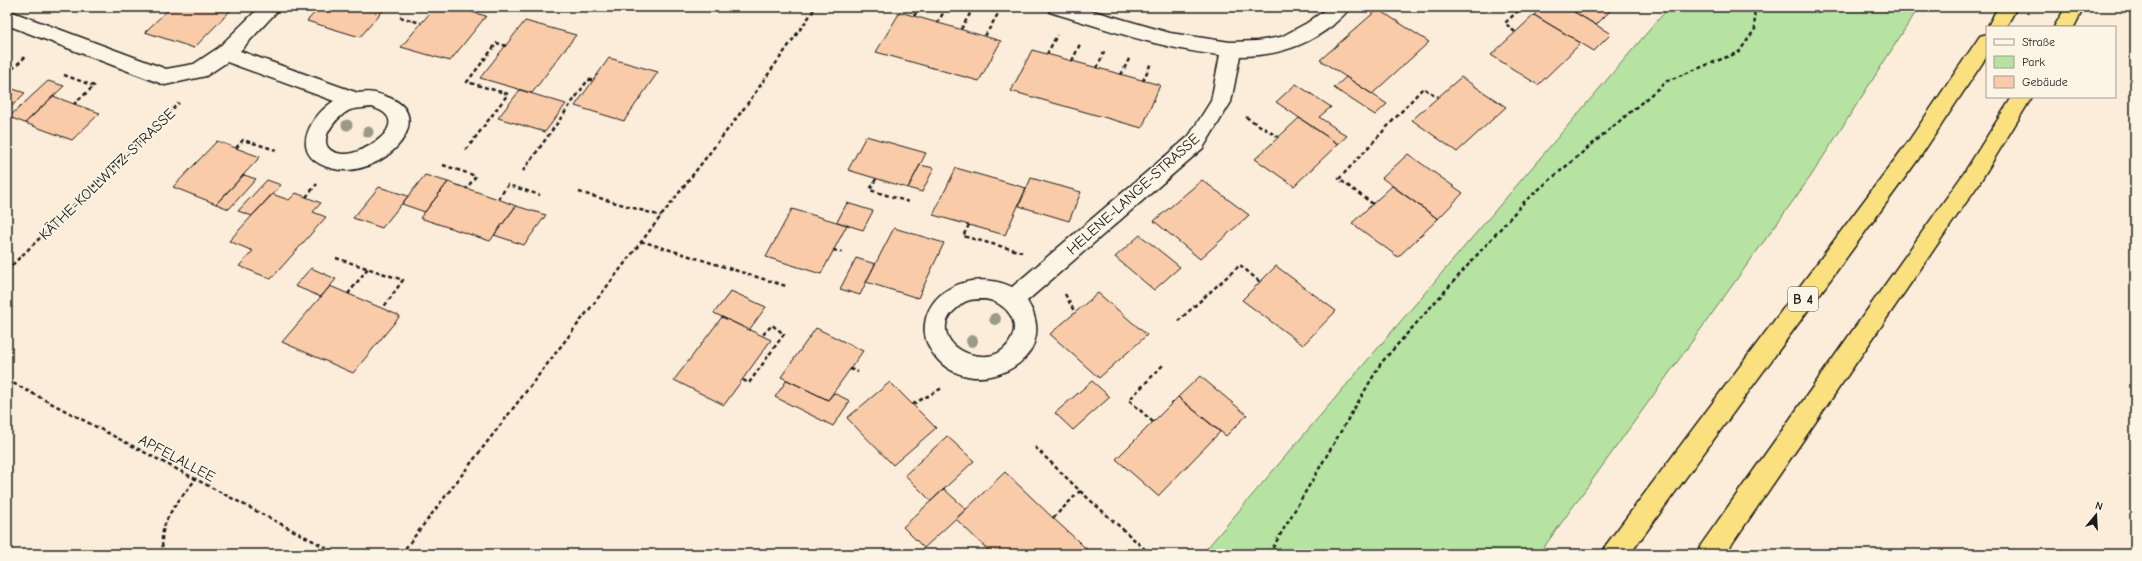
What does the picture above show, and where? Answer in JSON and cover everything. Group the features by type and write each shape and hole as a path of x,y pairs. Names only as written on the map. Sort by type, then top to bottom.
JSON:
{"highway":[{"path":"1997,26 2008,7"},
{"path":"2064,26 2074,7"},
{"name":"B 4","path":"1615,554 1915,148 1986,42"},
{"path":"1710,554 1971,179 2021,98"}],"street":[{"path":"7,17 165,77 200,71 224,53 272,7"},
{"path":"1057,7 1163,38 1231,50 1268,48 1284,44 1319,27 1341,7"},
{"name":"HELENE-LANGE-STRASSE","path":"1013,300 1196,142 1221,102 1231,50"},
{"path":"224,53 357,101"}],"path":[{"path":"106,7 110,8"},
{"path":"401,554 745,107 816,7"},
{"path":"914,16 920,7"},
{"path":"937,23 947,7"},
{"path":"961,30 974,7"},
{"path":"985,36 1002,7"},
{"path":"1515,32 1505,23 1522,7"},
{"path":"1269,554 1381,363 1525,201 1667,81 1739,52 1754,29 1754,7"},
{"path":"400,17 421,23"},
{"path":"466,150 508,94 467,82 497,43 506,46"},
{"name":"KÄTHE-KOLLWITZ-STRASSE","path":"7,270 108,174 183,99 200,71"},
{"path":"64,75 94,86 74,104"},
{"path":"523,171 588,80 593,80"},
{"path":"1373,204 1339,178 1424,88 1438,97"},
{"path":"1221,102 1278,137"},
{"path":"236,148 243,140 276,150"},
{"path":"443,166 476,176 466,189"},
{"path":"876,179 870,190 909,202"},
{"path":"498,199 508,185 540,195"},
{"path":"579,192 661,216"},
{"path":"969,225 963,236 1025,253"},
{"path":"641,241 786,286"},
{"path":"833,250 842,252"},
{"path":"336,258 403,280 383,308"},
{"path":"1178,321 1240,265 1260,282"},
{"path":"348,294 368,268"},
{"path":"743,380 749,383 784,334 772,325 762,336"},
{"path":"1152,422 1129,400 1162,365"},
{"path":"850,369 858,372"},
{"name":"APFELALLEE","path":"7,380 338,554"},
{"path":"1035,447 1080,491 1148,552 1154,554"},
{"path":"164,554 161,547 165,519 195,480"},
{"path":"1053,518 1080,491"}],"green space":[{"path":"1669,7 1919,7 1811,176 1539,554 1202,554"}],"building":[{"path":"171,7 234,7 194,48 145,32"},
{"path":"320,7 386,7 360,37 307,21"},
{"path":"435,7 453,7 486,16 450,61 401,47"},
{"path":"1542,7 1566,7 1611,34 1594,51 1534,15"},
{"path":"1566,7 1611,7 1613,8 1596,25"},
{"path":"1378,9 1429,42 1372,94 1320,60"},
{"path":"900,12 1001,41 979,81 876,52"},
{"path":"1534,15 1581,43 1538,85 1491,55"},
{"path":"525,21 576,35 532,93 480,78"},
{"path":"1032,50 1160,85 1142,128 1011,91"},
{"path":"609,58 658,72 624,121 575,106"},
{"path":"1346,77 1387,104 1375,115 1334,88"},
{"path":"1461,77 1506,107 1457,152 1412,120"},
{"path":"48,81 64,86 25,123 9,117"},
{"path":"1296,84 1331,107 1319,117 1347,136 1338,144 1276,102"},
{"path":"7,87 25,93 7,111"},
{"path":"520,90 566,104 545,132 498,118"},
{"path":"53,96 100,113 72,140 25,123"},
{"path":"1299,118 1338,144 1294,186 1255,159"},
{"path":"866,136 926,153 908,188 848,170"},
{"path":"217,141 260,157 216,204 173,187"},
{"path":"1408,154 1463,193 1438,219 1382,178"},
{"path":"920,165 934,168 922,192 908,188"},
{"path":"956,168 1026,188 1005,235 933,215"},
{"path":"244,175 256,179 229,209 216,204"},
{"path":"425,175 448,182 425,212 402,204"},
{"path":"1031,178 1081,192 1069,221 1019,206"},
{"path":"267,180 281,185 252,216 238,211"},
{"path":"1202,180 1249,215 1200,259 1154,221"},
{"path":"448,182 516,206 490,241 420,218"},
{"path":"1392,186 1438,219 1398,257 1352,223"},
{"path":"379,187 408,196 382,228 353,218"},
{"path":"296,193 321,203 313,212 326,217 271,279 239,266 253,251 229,241 272,194 289,200"},
{"path":"847,203 873,211 863,230 837,222"},
{"path":"516,206 546,215 524,245 494,235"},
{"path":"792,209 847,225 821,274 766,257"},
{"path":"894,228 944,243 918,298 866,282"},
{"path":"1140,235 1180,267 1154,290 1115,257"},
{"path":"856,258 875,264 860,295 840,289"},
{"path":"1276,266 1336,311 1303,345 1242,300"},
{"path":"311,268 336,279 321,297 295,286"},
{"path":"330,286 400,316 353,373 282,342"},
{"path":"731,291 766,307 749,330 714,313"},
{"path":"1098,293 1147,335 1099,378 1050,334"},
{"path":"722,317 771,340 724,405 674,380"},
{"path":"816,328 863,351 828,400 781,377"},
{"path":"1200,376 1247,415 1226,436 1178,397"},
{"path":"787,380 828,400 834,393 850,401 833,426 775,397"},
{"path":"1092,381 1110,397 1073,430 1055,413"},
{"path":"890,382 936,428 893,465 847,418"},
{"path":"1178,397 1220,432 1158,496 1116,459"},
{"path":"947,436 974,461 931,501 905,475"},
{"path":"1005,472 1092,554 992,554 956,519"},
{"path":"944,489 966,509 924,548 903,527"}]}
